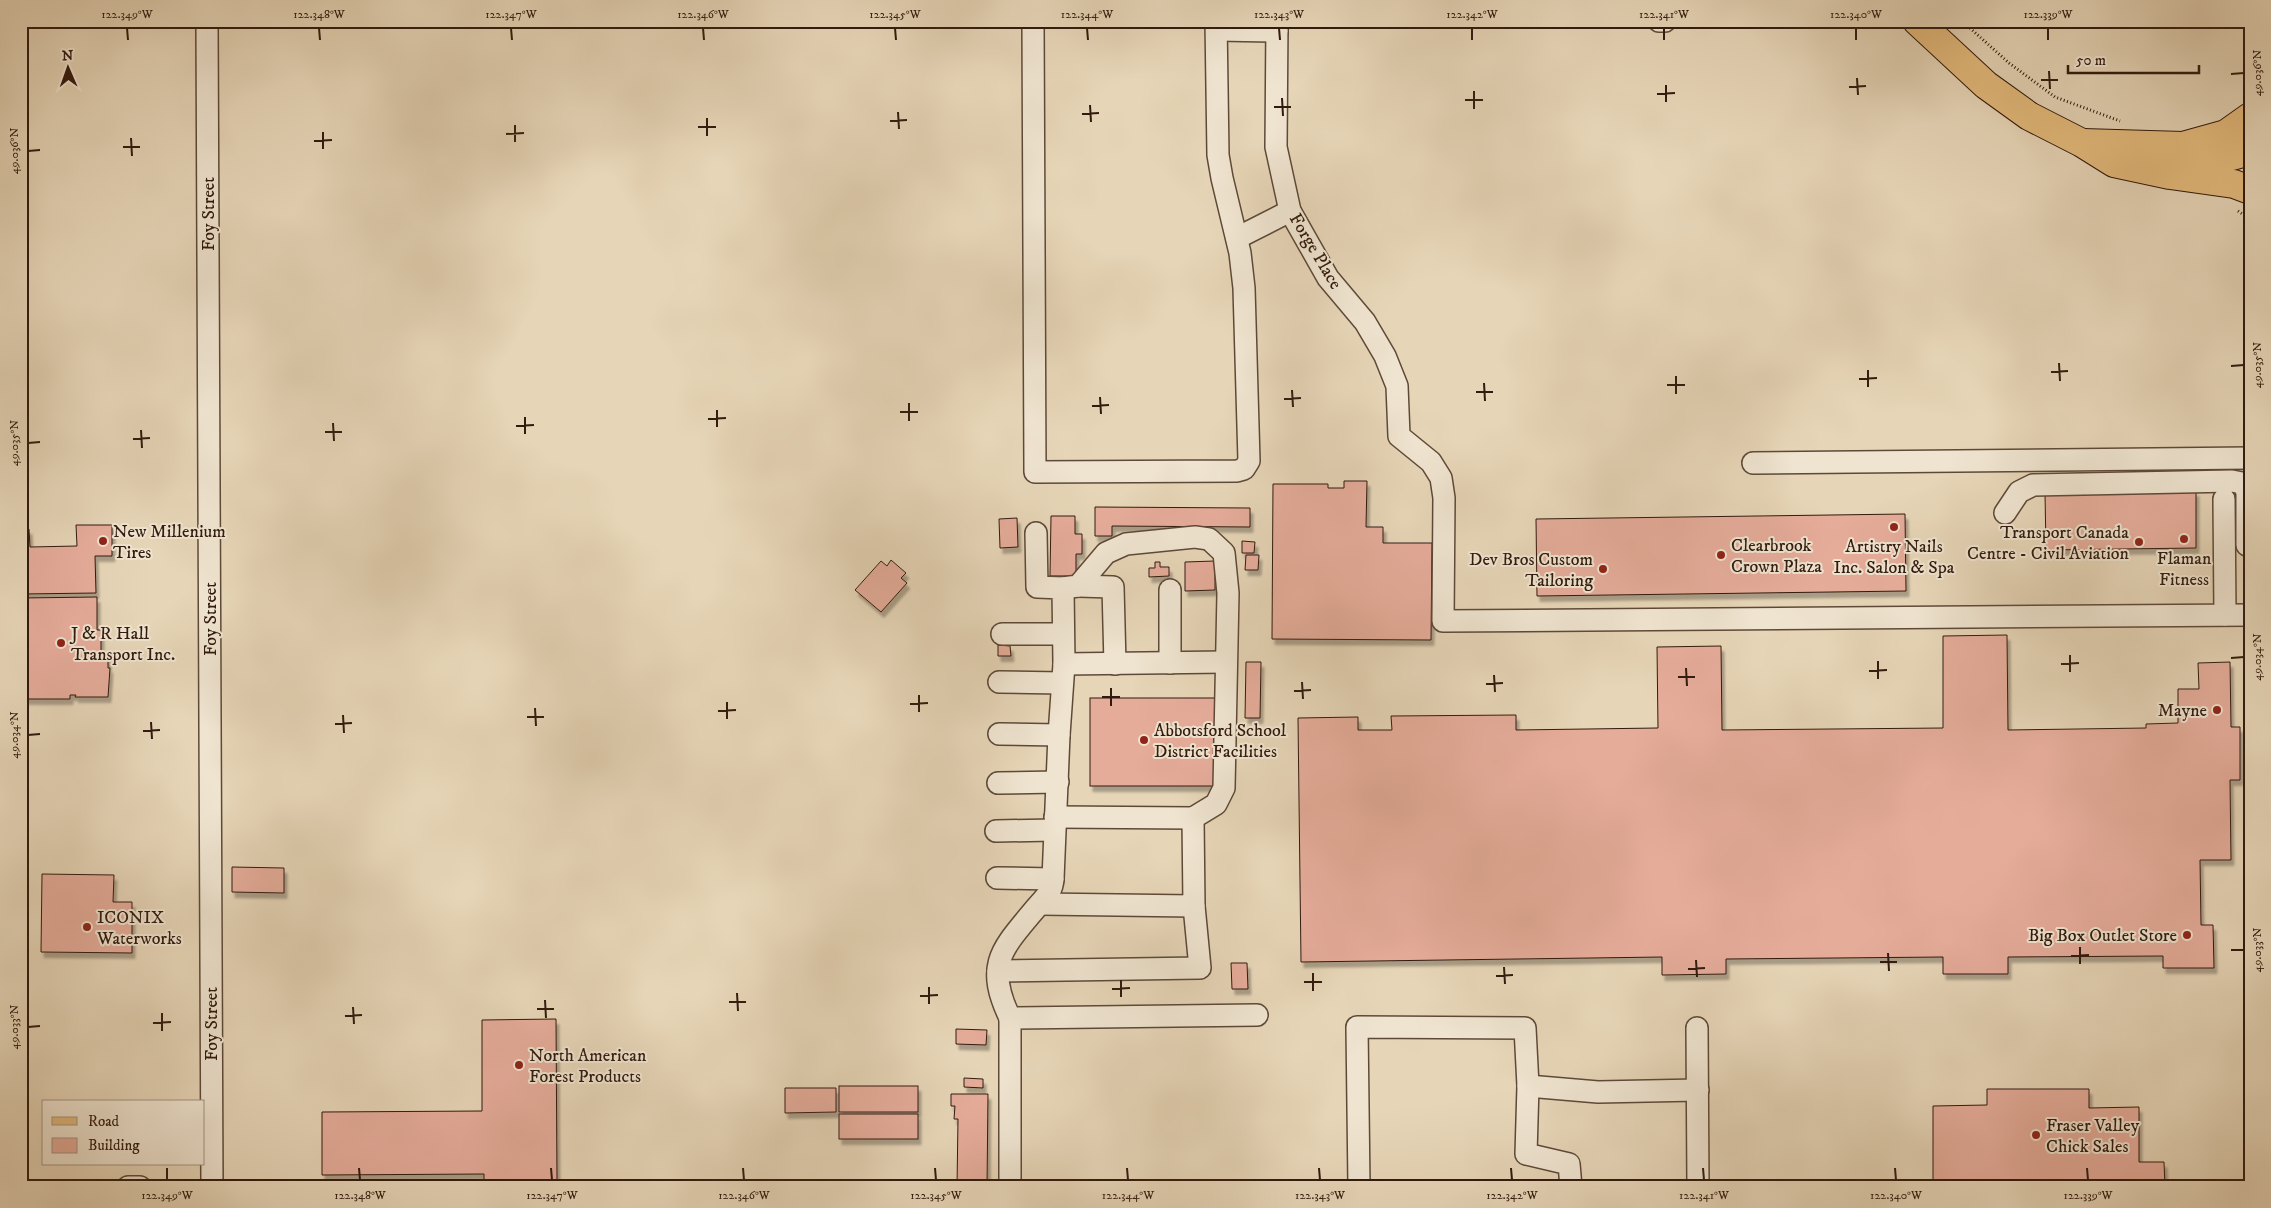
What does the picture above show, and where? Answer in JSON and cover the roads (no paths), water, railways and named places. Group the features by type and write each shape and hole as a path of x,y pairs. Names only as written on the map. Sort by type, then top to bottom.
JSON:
{"main road":[{"path":"1917,21 1993,90 2029,116 2082,143 2114,163 2170,176 2234,184 2250,190"},
{"path":"2082,143 2183,146 2226,134 2250,117"},
{"path":"2082,143 2182,161 2235,156 2250,150"}],"street":[{"name":"Foy Street","path":"208,21 212,1187"},
{"path":"1033,21 1035,472 1237,471 1244,469 1249,461 1244,288 1237,238 1218,155 1216,26 1277,26"},
{"path":"1658,21 1665,21"},
{"name":"Forge Place","path":"1277,26 1276,147 1290,211 1328,278 1365,322 1385,356 1397,386 1399,436 1431,462 1441,478 1444,498 1443,622 2225,615"},
{"path":"1237,238 1290,211"},
{"path":"1753,463 2250,458"},
{"path":"2005,513 2019,492 2033,485 2232,481 2242,483 2248,491 2247,545"},
{"path":"2224,499 2225,615 2250,615"},
{"path":"1036,532 1037,587 1113,587 1115,664"},
{"path":"996,831 1055,823 1193,818 1216,804 1224,788 1228,593 1224,553 1209,538 1195,537 1126,544 1106,553 1070,587 1063,634 1063,673 1059,735 1058,782 1055,823 1053,888 1014,934 1000,957 998,971 997,981 1001,1000 1010,1018 1010,1187"},
{"path":"1170,590 1170,663"},
{"path":"1002,634 1063,634"},
{"path":"998,682 1115,664 1226,662"},
{"path":"999,734 1059,735"},
{"path":"998,783 1058,782"},
{"path":"998,971 1200,968 1194,906 1193,818"},
{"path":"997,878 1053,879"},
{"path":"1040,904 1194,906"},
{"path":"1010,1018 1257,1015"},
{"path":"1359,1187 1357,1027 1525,1028 1528,1086 1526,1154 1569,1164 1571,1187"},
{"path":"1697,1028 1698,1187"},
{"path":"1528,1086 1598,1092 1698,1090"},
{"path":"128,1187 140,1187"}],"place":[{"name":"Artistry Nails Inc. Salon & Spa","path":"1894,527"},
{"name":"Flaman Fitness","path":"2184,539"},
{"name":"New Millenium Tires","path":"103,541"},
{"name":"Transport Canada Centre - Civil Aviation","path":"2139,542"},
{"name":"Clearbrook Crown Plaza","path":"1721,555"},
{"name":"Dev Bros Custom Tailoring","path":"1603,569"},
{"name":"J & R Hall Transport Inc.","path":"61,643"},
{"name":"Mayne","path":"2217,710"},
{"name":"Abbotsford School District Facilities","path":"1144,740"},
{"name":"ICONIX Waterworks","path":"87,927"},
{"name":"Big Box Outlet Store","path":"2187,935"},
{"name":"North American Forest Products","path":"519,1065"},
{"name":"Fraser Valley Chick Sales","path":"2036,1135"}]}
